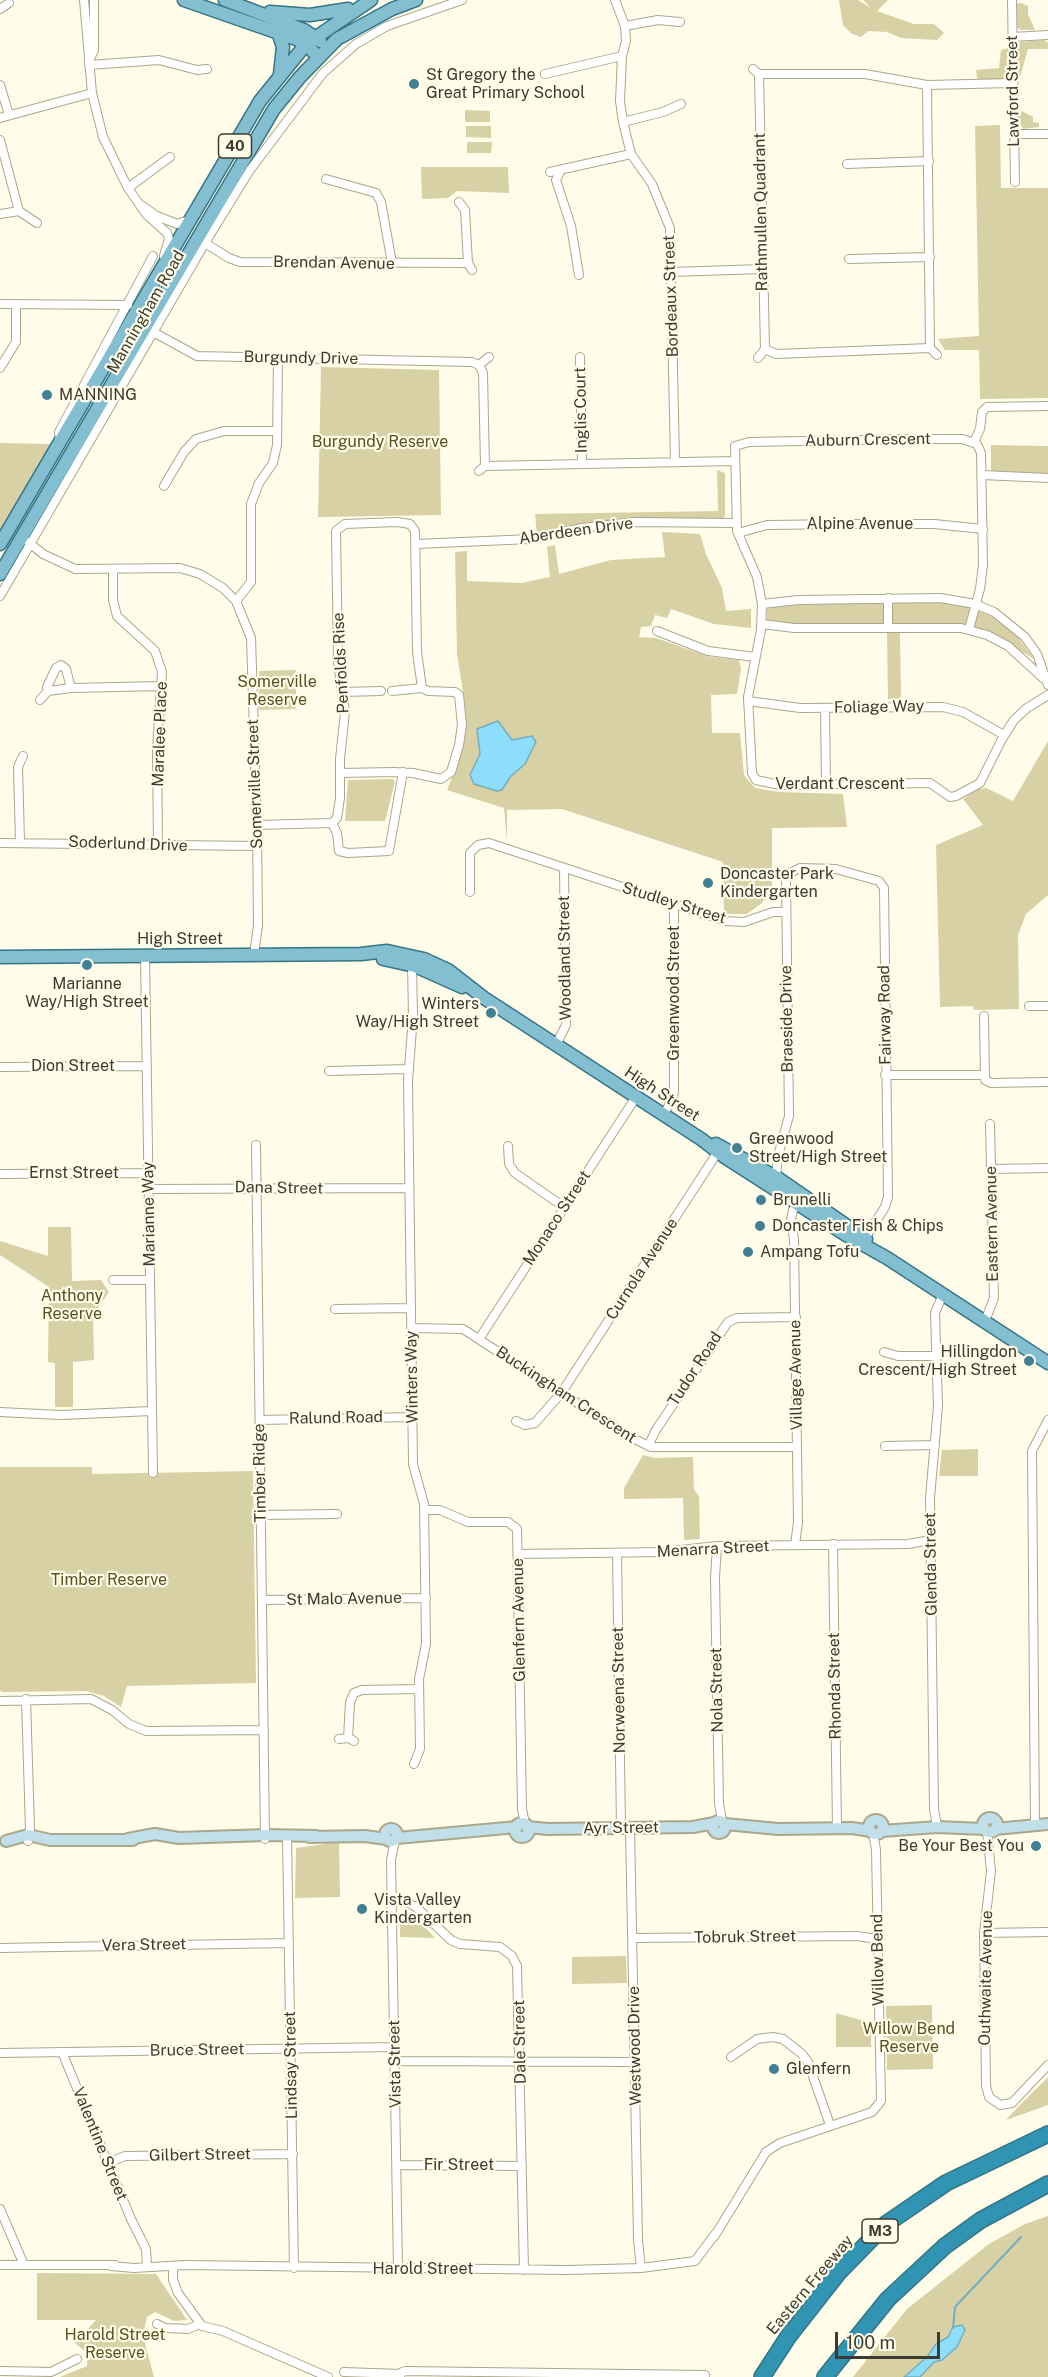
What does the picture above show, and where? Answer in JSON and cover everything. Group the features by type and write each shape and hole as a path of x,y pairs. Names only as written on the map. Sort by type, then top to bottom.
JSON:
{"highway":[{"name":"Eastern Freeway","path":"762,2377 788,2337 839,2272 886,2224 946,2183 1048,2134"},
{"path":"825,2377 888,2299 945,2246 981,2220 1048,2184"}],"main road":[{"path":"184,0 278,32 310,40"},
{"path":"225,0 254,11 310,40 322,53"},
{"name":"40","path":"356,8 371,0"},
{"name":"Manningham Road","path":"0,574 24,544 149,330 191,248 274,109 337,39 392,9 416,0"},
{"path":"254,11 310,15 356,8"},
{"name":"Manningham Road","path":"4,537 60,442 131,310 148,292 260,101 310,40 356,8"},
{"path":"278,32 283,47 280,75"},
{"path":"178,240 191,248"},
{"path":"4,537 24,544"},
{"name":"High Street","path":"0,957 361,954 387,951 448,970 484,998 701,1139 760,1167 802,1202"},
{"name":"High Street","path":"720,1149 1048,1363"}],"street":[{"path":"84,0 92,93 103,137 128,188 152,222 167,233 169,240 157,277"},
{"path":"89,63 94,50 94,0"},
{"name":"Manningham Road","path":"149,330 250,170 323,73 345,52 387,26 462,0"},
{"name":"Bordeaux Street","path":"615,0 625,26 626,41 622,56 620,101 623,122 631,154 652,184 664,207 670,228 675,462"},
{"name":"Lawford Street","path":"1011,0 1015,182"},
{"path":"0,9 9,3"},
{"path":"625,26 658,20 680,22"},
{"path":"1012,37 1048,35"},
{"path":"545,74 622,56"},
{"path":"89,63 159,60 197,70 207,69"},
{"name":"Rathmullen Quadrant","path":"765,350 756,72 865,74 927,85 1012,83"},
{"path":"0,85 9,115"},
{"path":"927,85 930,348 937,355"},
{"path":"0,118 92,93"},
{"path":"623,122 663,112 681,104"},
{"path":"1014,134 1048,134"},
{"path":"0,140 19,211 37,223"},
{"path":"236,172 250,170 246,154"},
{"path":"550,172 560,172 631,154"},
{"path":"128,188 170,157"},
{"path":"847,164 928,160"},
{"path":"560,172 556,180 571,226 579,275"},
{"path":"326,179 376,193 381,202 392,263"},
{"name":"Brendan Avenue","path":"205,243 240,262 470,266 465,210 459,202"},
{"path":"140,205 157,216 177,224 192,218"},
{"path":"0,214 19,211"},
{"name":"Manningham Road","path":"131,310 134,294 153,256"},
{"path":"849,259 930,257"},
{"path":"671,272 762,269"},
{"name":"Manningham Road","path":"134,294 148,292"},
{"path":"0,304 131,310"},
{"path":"0,368 15,342 16,304"},
{"name":"Burgundy Drive","path":"131,310 149,330 197,356 472,362 479,365"},
{"path":"758,358 765,350 776,354 930,348"},
{"path":"489,357 479,365 483,373 482,468 582,463 734,461 735,523 757,577 762,604 798,600 888,598 940,598 976,604 1002,617 1025,637 1037,654 1047,683"},
{"name":"Inglis Court","path":"580,357 582,463"},
{"path":"236,601 251,582 251,504 259,483 273,463 277,432 278,359"},
{"path":"969,629 983,565 981,453 974,442 980,429 982,412 987,407 1048,406"},
{"path":"164,486 184,452 196,439 224,431 277,432"},
{"name":"Auburn Crescent","path":"734,461 735,446 741,442 901,439 962,439 974,442"},
{"path":"982,475 1048,478"},
{"name":"Penfolds Rise","path":"332,823 337,818 340,798 345,711 339,663 338,528 345,524 406,522 415,531 416,544"},
{"name":"Aberdeen Drive","path":"416,544 531,539 582,528 635,522 735,523"},
{"name":"Alpine Avenue","path":"738,533 767,525 943,524 983,529"},
{"name":"Manningham Road","path":"0,596 24,544"},
{"name":"Somerville Street","path":"24,544 75,569 180,568 200,574 223,588 236,601 251,638 257,825 258,955"},
{"path":"416,544 417,652 422,688"},
{"name":"Maralee Place","path":"113,570 114,610 121,621 155,651 162,672 157,750 158,845"},
{"path":"888,598 888,627"},
{"name":"Verdant Crescent","path":"762,604 762,624 748,701 754,779 759,782 780,785 930,783 950,797 956,796 980,783 1004,735 1027,708 1048,695"},
{"path":"762,624 794,627 940,626 969,629 1008,646 1032,665 1047,683"},
{"path":"657,631 708,651 755,657"},
{"path":"48,691 47,687 56,668 62,665 66,669 70,688"},
{"path":"40,700 48,691 70,688 161,686"},
{"path":"340,773 403,772 446,777 459,745 462,725 459,695 455,692 428,691 422,688 392,692"},
{"path":"342,692 381,691"},
{"name":"Foliage Way","path":"748,701 782,707 950,708 963,712 1004,735"},
{"path":"825,708 826,785"},
{"path":"20,842 18,767 23,756"},
{"path":"257,825 332,823 341,853 389,851 403,772"},
{"name":"Soderlund Drive","path":"0,843 257,846"},
{"name":"Studley Street","path":"470,892 470,853 478,845 489,843 564,869 735,922 744,922 773,912 786,912"},
{"name":"Fairway Road","path":"786,880 790,873 800,868 836,869 882,884 887,1203 863,1241"},
{"name":"Woodland Street","path":"556,1045 566,1025 564,869"},
{"name":"Braeside Drive","path":"776,1178 778,1156 789,1116 786,880"},
{"name":"Greenwood Street","path":"663,1115 673,1099 674,1091 674,904"},
{"name":"Marianne Way","path":"145,956 153,1473"},
{"name":"Winters Way","path":"414,1764 420,1749 419,1689 426,1650 424,1510 414,1469 412,1417 409,1188 408,1070 413,986 417,962"},
{"path":"1029,1006 1048,1006"},
{"path":"984,1016 985,1080 991,1083 1048,1082"},
{"name":"Dion Street","path":"0,1067 147,1065"},
{"path":"328,1071 408,1070"},
{"path":"885,1075 984,1075"},
{"name":"Monaco Street","path":"479,1339 636,1097"},
{"name":"Eastern Avenue","path":"985,1321 994,1298 990,1124"},
{"name":"Timber Ridge","path":"256,1145 265,1836"},
{"path":"508,1146 508,1161 515,1173 564,1207"},
{"name":"Curnola Avenue","path":"516,1420 525,1425 535,1423 562,1392 720,1149"},
{"path":"760,1167 771,1164 778,1156"},
{"path":"991,1169 1048,1168"},
{"name":"Ernst Street","path":"0,1174 148,1173"},
{"name":"Dana Street","path":"148,1189 409,1188"},
{"name":"Village Avenue","path":"799,1545 794,1229 802,1202"},
{"path":"113,1280 150,1280"},
{"name":"Glenda Street","path":"934,1827 930,1497 935,1445 937,1320 946,1296"},
{"path":"335,1309 411,1308"},
{"name":"Tudor Road","path":"648,1446 656,1430 728,1322 737,1318 796,1317"},
{"name":"Buckingham Crescent","path":"412,1328 459,1328 648,1446 669,1449 797,1447"},
{"path":"884,1352 898,1356 938,1356"},
{"path":"0,1412 13,1414 152,1414"},
{"path":"0,1417 13,1414"},
{"name":"Ralund Road","path":"260,1419 412,1417"},
{"path":"1041,1825 1036,1805 1032,1451 1048,1420"},
{"path":"885,1446 935,1445"},
{"name":"Glenfern Avenue","path":"424,1510 440,1510 468,1521 511,1522 517,1529 522,1829"},
{"path":"261,1515 337,1514"},
{"name":"Menarra Street","path":"519,1554 663,1552 714,1546 931,1543"},
{"name":"Rhonda Street","path":"833,1544 837,1828"},
{"name":"Nola Street","path":"714,1546 719,1825"},
{"name":"Norweena Street","path":"617,1553 629,1828"},
{"name":"St Malo Avenue","path":"262,1600 426,1598"},
{"path":"347,1740 350,1702 354,1693 362,1690 419,1689"},
{"path":"0,1699 91,1699 106,1705 129,1724 146,1731 264,1730"},
{"path":"26,1699 28,1837"},
{"name":"Ayr Street","path":"3,1841 28,1837 38,1843 50,1840 128,1839 155,1834 179,1838 265,1836 287,1840 316,1836 391,1837 491,1830 719,1825 876,1829 1041,1825"},
{"name":"Outhwaite Avenue","path":"990,1827 991,1878 984,1933 986,2086 989,2097 996,2104 1012,2103 1048,2065"},
{"name":"Westwood Drive","path":"629,1828 633,1852 638,2268"},
{"name":"Willow Bend","path":"638,2268 695,2261 716,2233 766,2152 780,2143 852,2118 876,2103 879,2070 876,1829"},
{"name":"Vista Street","path":"391,1837 398,2268"},
{"name":"Lindsay Street","path":"287,1840 294,2268"},
{"name":"Dale Street","path":"392,1895 417,1907 451,1940 460,1944 496,1946 512,1956 519,1976 524,2270"},
{"path":"984,1933 1047,1932"},
{"name":"Tobruk Street","path":"634,1938 878,1936"},
{"name":"Vera Street","path":"0,1948 289,1943"},
{"path":"731,2057 757,2039 773,2037 783,2039 802,2054 808,2062 830,2125"},
{"name":"Bruce Street","path":"0,2053 394,2047"},
{"name":"Valentine Street","path":"62,2052 147,2251 147,2266"},
{"path":"395,2061 636,2062"},
{"name":"Gilbert Street","path":"108,2163 125,2156 292,2154"},
{"name":"Fir Street","path":"397,2165 522,2166"},
{"path":"0,2209 24,2265"},
{"name":"Harold Street","path":"0,2265 111,2266 134,2264 185,2269 205,2267 524,2270 638,2268"},
{"path":"173,2267 173,2280 178,2293 200,2324 223,2331 328,2377"},
{"path":"157,2324 165,2328 188,2329 200,2324"},
{"path":"0,2372 51,2372 77,2358"},
{"path":"344,2372 383,2372 396,2375 414,2372 705,2375"}],"green space":[{"path":"839,0 858,0 871,8 863,0 888,0 877,11 914,24 934,24 944,33 937,40 901,38 887,32 868,31 861,37 852,34 843,25"},
{"path":"1021,3 1028,6 1028,14 1035,30 1021,30 1014,26 1014,4"},
{"path":"1044,40 1048,43 1048,49 1028,49 1020,77 1012,75 1020,42"},
{"path":"1008,48 1012,66 1006,79 984,83 977,78 976,70 999,68 1001,50"},
{"path":"465,110 490,111 490,122 465,122"},
{"path":"1022,111 1033,117 1033,122 1039,123 1039,127 1023,129 1018,117"},
{"path":"1000,125 1001,188 1048,188 1048,398 980,399 979,350 945,350 938,339 979,336 975,126"},
{"path":"466,126 491,126 491,138 466,137"},
{"path":"467,142 492,142 491,153 467,153"},
{"path":"421,167 508,167 509,193 457,191 448,198 422,199"},
{"name":"Burgundy Reserve","path":"321,367 439,370 441,515 318,517"},
{"path":"0,443 51,444 56,448 0,546"},
{"path":"991,445 1048,446 1048,475 991,472"},
{"path":"717,470 725,473 725,516 722,519 626,520 537,535 535,514 718,511"},
{"path":"662,532 700,534 706,554 722,588 726,611 751,609 751,628 714,624 671,609 667,618 655,615 651,626 641,627 639,637 656,638 710,657 739,660 741,669 737,694 711,695 712,733 740,733 744,775 755,788 779,792 843,794 847,827 772,828 772,887 762,903 747,914 724,914 723,862 562,809 507,810 507,842 504,808 447,790 459,759 465,727 465,705 457,654 455,552 467,551 467,581 521,583 550,577 547,547 555,545 559,574 611,560 665,557"},
{"path":"937,601 962,605 989,615 1017,636 1034,659 991,633 964,624 797,624 767,621 767,607 804,603"},
{"path":"900,631 901,699 888,699 887,632"},
{"name":"Somerville Reserve","path":"296,670 296,709 259,710 259,671"},
{"path":"1048,741 1048,895 1026,914 1018,935 1019,1009 974,1010 973,1006 940,1007 936,845 983,825 963,799 978,789 986,788 1013,801"},
{"path":"393,779 395,782 385,821 345,821 348,780"},
{"name":"Anthony Reserve","path":"48,1227 71,1227 72,1281 101,1280 109,1292 93,1315 94,1360 73,1362 73,1407 55,1407 55,1363 48,1362 49,1287 0,1255 0,1241 48,1256"},
{"path":"978,1449 978,1476 939,1476 942,1450"},
{"path":"643,1455 655,1458 693,1457 694,1490 699,1496 700,1539 684,1540 683,1498 624,1499 624,1488"},
{"name":"Timber Reserve","path":"0,1467 92,1467 92,1474 253,1471 256,1683 127,1686 121,1707 104,1696 86,1691 2,1692 0,1690"},
{"path":"339,1842 340,1897 295,1898 296,1848"},
{"path":"404,1911 412,1914 435,1938 400,1937 400,1918"},
{"path":"626,1956 627,1983 572,1984 572,1957"},
{"name":"Willow Bend Reserve","path":"932,2005 933,2069 887,2070 886,2006"},
{"name":"Willow Bend Reserve","path":"836,2013 871,2023 871,2047 836,2047"},
{"path":"1048,2077 1048,2105 1006,2120 1016,2109"},
{"path":"1048,2216 1048,2377 853,2377 907,2309 989,2244 1025,2224"},
{"name":"Harold Street Reserve","path":"37,2273 156,2274 187,2320 174,2321 155,2312 147,2317 143,2336 154,2377 60,2377 87,2366 87,2353 75,2343 96,2320 37,2320"}],"water":[{"path":"498,721 512,740 532,736 536,742 525,764 511,776 502,790 497,791 474,784 470,775 480,754 477,729"},
{"path":"962,2325 965,2330 957,2347 942,2360 934,2362 920,2377 904,2377 927,2357 936,2344 948,2337 953,2327"}],"waterway":[{"path":"953,2328 955,2307 1021,2237"}],"place":[{"name":"St Gregory the Great Primary School","path":"414,84"},
{"name":"MANNING","path":"47,395"},
{"name":"Doncaster Park Kindergarten","path":"708,883"},
{"name":"Marianne Way/High Street","path":"87,965"},
{"name":"Winters Way/High Street","path":"491,1013"},
{"name":"Greenwood Street/High Street","path":"737,1148"},
{"name":"Brunelli","path":"761,1200"},
{"name":"Doncaster Fish & Chips","path":"760,1226"},
{"name":"Ampang Tofu","path":"748,1252"},
{"name":"Hillingdon Crescent/High Street","path":"1029,1361"},
{"name":"Be Your Best You","path":"1036,1846"},
{"name":"Vista Valley Kindergarten","path":"362,1909"},
{"name":"Glenfern","path":"774,2069"}]}
